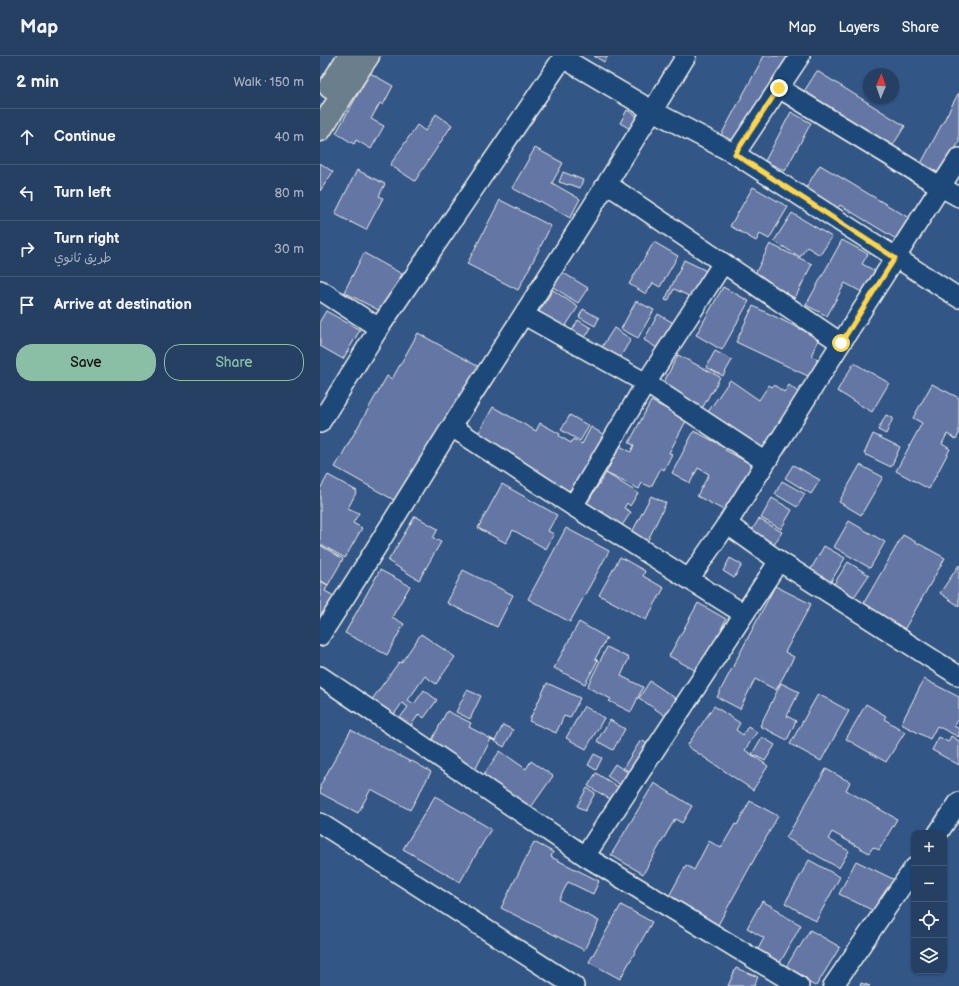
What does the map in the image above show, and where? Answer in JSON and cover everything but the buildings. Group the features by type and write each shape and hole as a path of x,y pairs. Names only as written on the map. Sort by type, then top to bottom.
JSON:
{"main road":[{"path":"320,103 349,56"},
{"path":"320,130 356,72 368,56"}],"street":[{"path":"320,636 607,184 686,56"},
{"path":"735,154 800,56"},
{"path":"320,423 379,328 563,57 653,111 735,154 959,298"},
{"path":"779,88 959,197"},
{"path":"689,579 727,524 959,158"},
{"path":"607,184 841,343"},
{"path":"573,506 646,383 723,263"},
{"path":"320,290 379,328"},
{"path":"524,315 646,383 766,462"},
{"path":"452,427 573,506 744,614"},
{"path":"727,524 779,561 959,676"},
{"path":"585,856 779,561"},
{"path":"320,676 585,856 799,986"},
{"path":"940,830 959,802"},
{"path":"320,823 574,986"},
{"path":"833,986 911,872"}],"route":[{"path":"779,88 735,154 895,258 841,343"}]}
